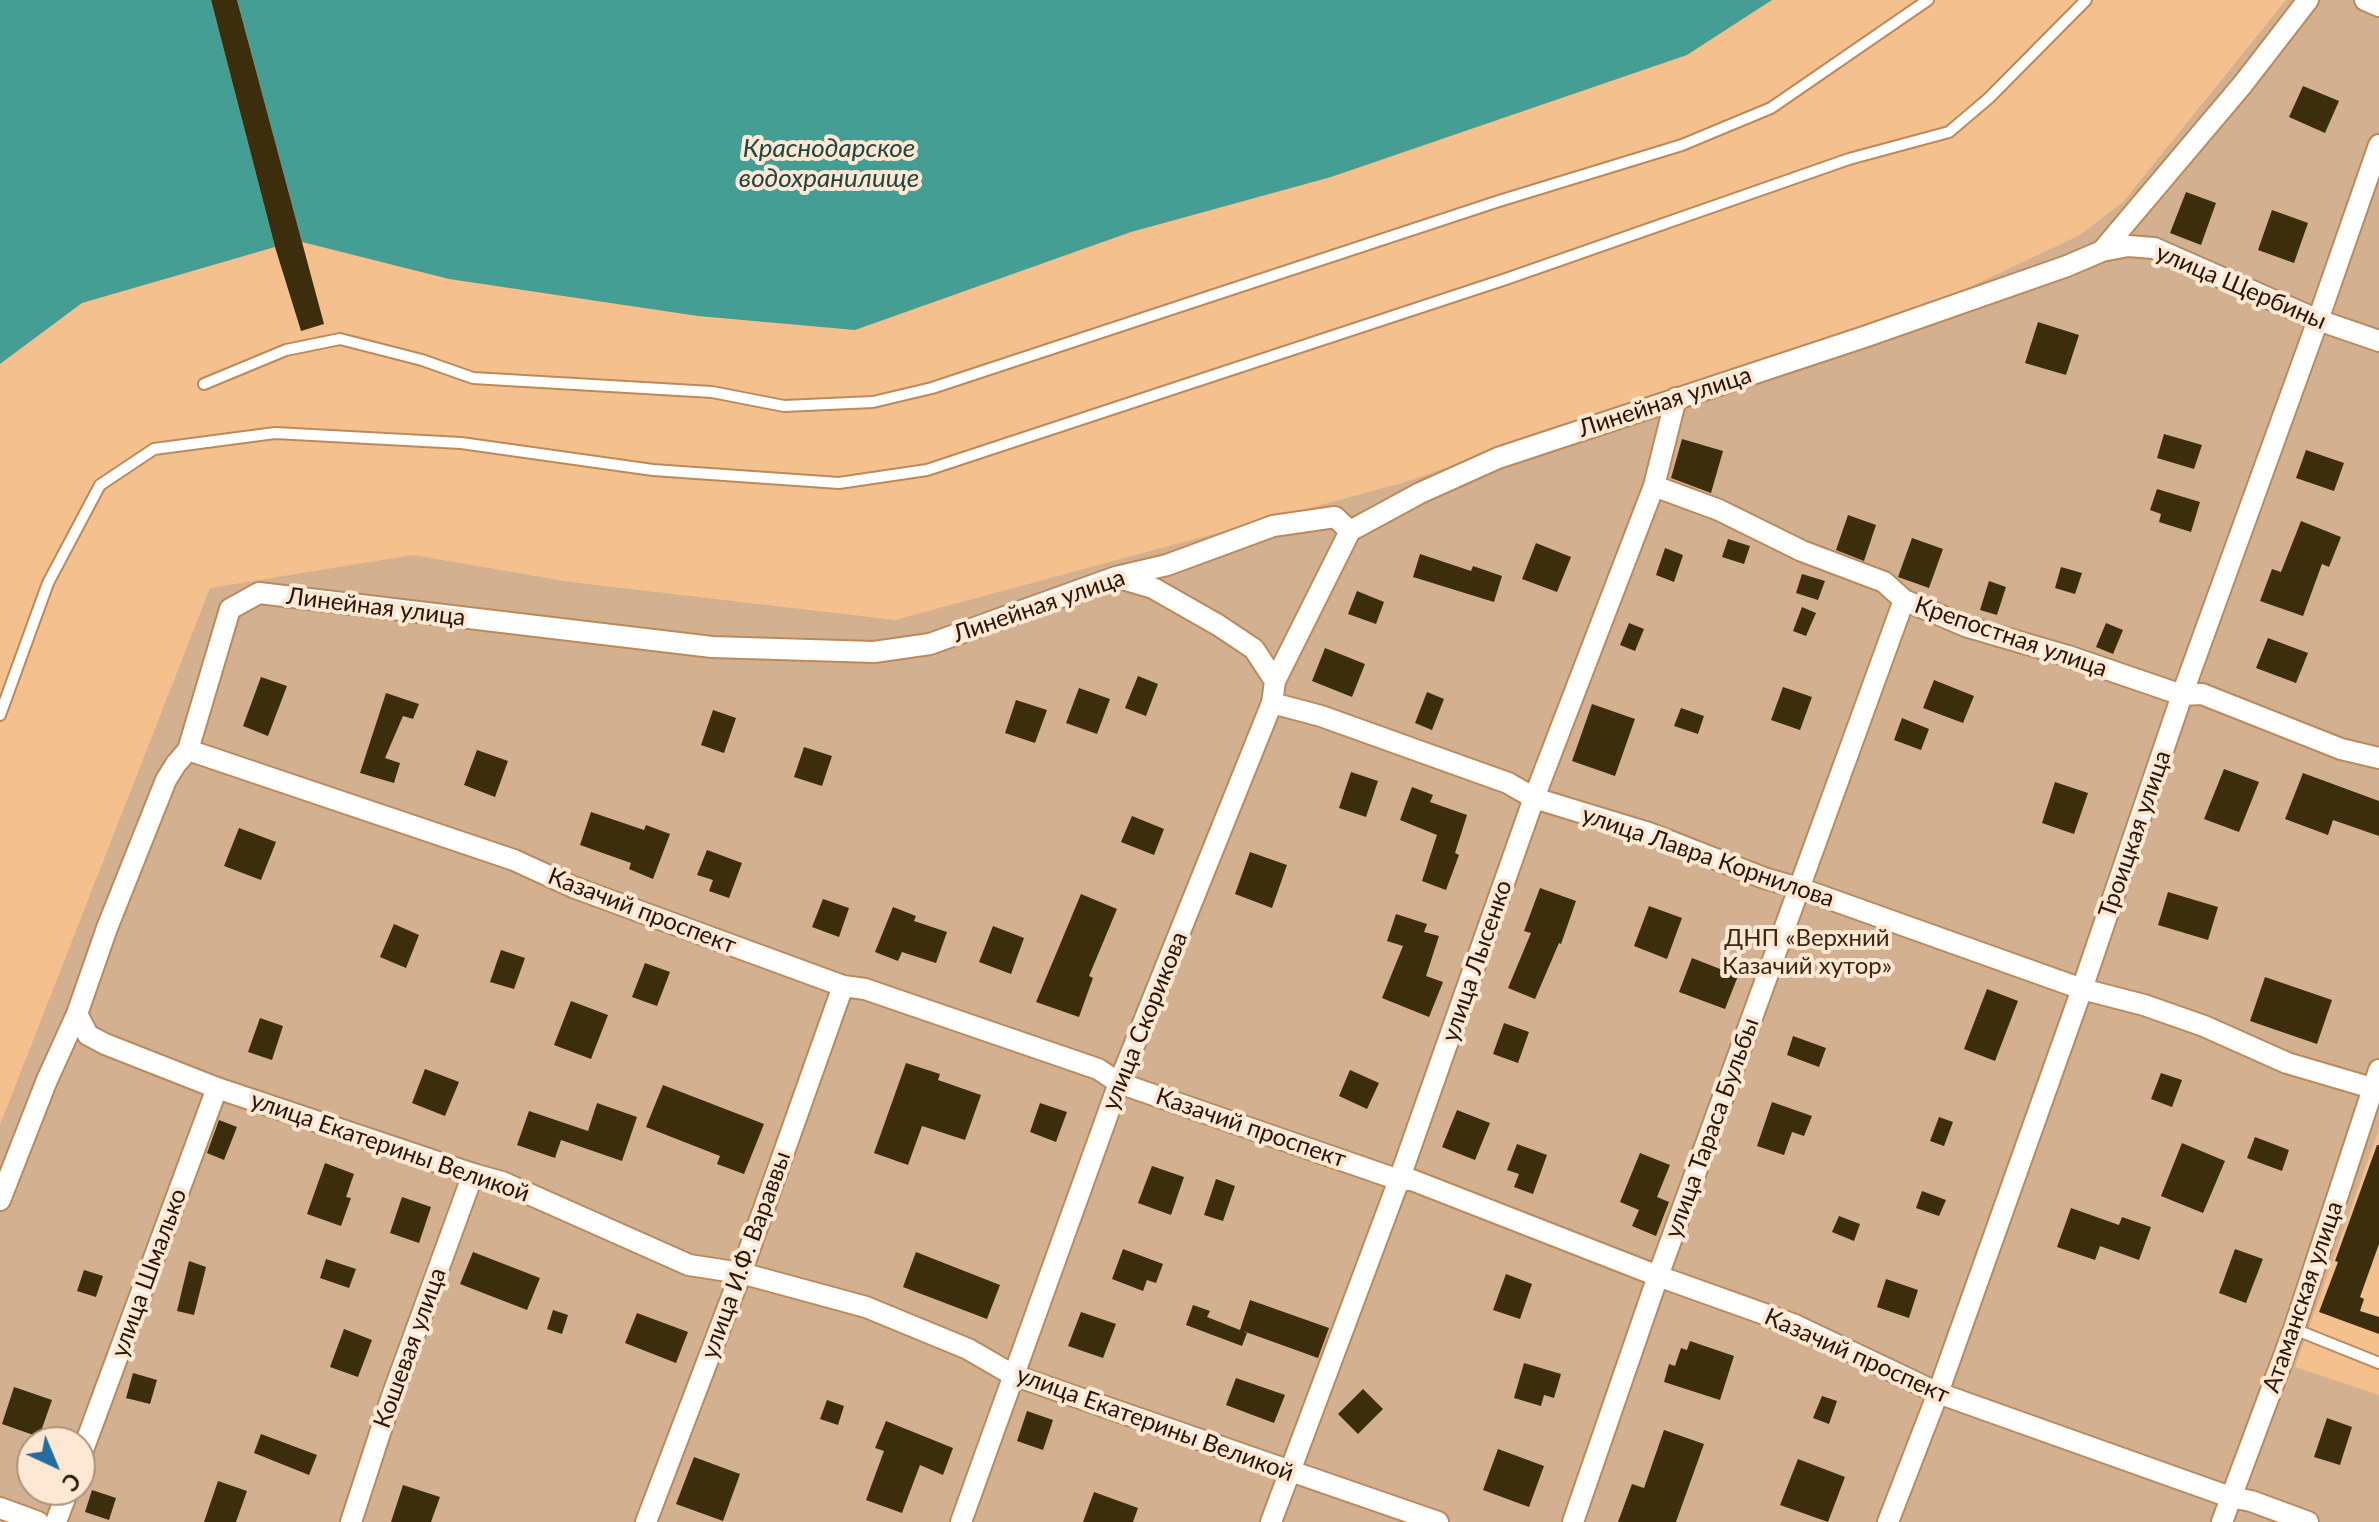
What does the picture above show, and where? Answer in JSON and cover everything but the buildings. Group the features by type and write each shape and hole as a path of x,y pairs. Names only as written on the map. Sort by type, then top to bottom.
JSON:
{"street":[{"name":"Линейная улица","path":"0,1200 47,1080 77,1014 107,928 166,780 188,750 230,609 259,593 712,647 874,652 930,644 1116,577 1167,565 1273,526 1335,517 1350,531 1420,493 1498,458 1879,332 2102,251 2243,84 2308,0"},
{"path":"2365,0 2379,6"},
{"name":"Троицкая улица","path":"1888,1522 1938,1393 2082,989 2182,695 2379,145"},
{"name":"улица Щербины","path":"2102,251 2128,246 2154,248 2318,320 2379,341"},
{"name":"улица Лысенко","path":"1271,1522 1399,1180 1534,798 1654,486 1676,398"},
{"name":"Крепостная улица","path":"1654,486 1719,510 1802,551 1884,582 1904,600 1968,627 2068,656 2182,695 2202,694 2341,749 2379,758"},
{"name":"улица Скорикова","path":"961,1522 1119,1083 1272,703 1275,681 1350,531"},
{"path":"1116,577 1153,588 1218,625 1254,649 1275,681"},
{"name":"улица Тараса Бульбы","path":"1573,1522 1658,1276 1904,600"},
{"name":"улица Лавра Корнилова","path":"1272,703 1321,716 1508,783 1534,798 1649,833 1764,878 2082,989 2144,1005 2204,1026 2287,1063 2375,1079"},
{"name":"Казачий проспект","path":"188,750 514,860 573,887 843,986 865,989 1098,1069 1119,1083 1399,1180 1412,1180 1658,1276 1795,1325 1938,1393 2308,1522"},
{"name":"улица И.Ф. Вараввы","path":"646,1522 741,1273 843,986"},
{"name":"улица Екатерины Великой","path":"77,1014 88,1035 105,1044 217,1088 502,1182 689,1265 741,1273 866,1307 968,1349 1013,1375 1438,1522"},
{"name":"Атаманская улица","path":"2222,1522 2294,1329 2375,1079"},
{"name":"улица Шмалько","path":"92,1426 217,1088"},
{"name":"Кошевая улица","path":"351,1522 391,1399 473,1174"},
{"path":"0,1508 38,1522"}],"lane":[{"path":"204,384 286,350 340,339 422,360 473,378 712,392 784,406 873,402 932,388 1499,201 1682,145 1771,108 1928,0"},
{"path":"0,715 48,583 100,485 154,449 275,433 461,443 653,470 839,483 927,470 1506,279 1849,159 1949,132 1989,98 2086,0"},
{"path":"2294,1329 2379,1363"}],"green space":[{"name":"ДНП «Верхний Казачий хутор»","path":"2286,0 2379,0 2379,1129 2295,1367 2379,1395 2379,1522 0,1522 0,1125 210,588 413,555 570,582 895,620 1402,483 1864,337 2080,235 2123,202"}],"water":[{"path":"0,0 211,0 275,247 82,303 0,364"},
{"name":"Краснодарское водохранилище","path":"237,0 1772,0 1687,55 1331,177 1131,232 855,330 698,316 449,279 302,242"}]}
